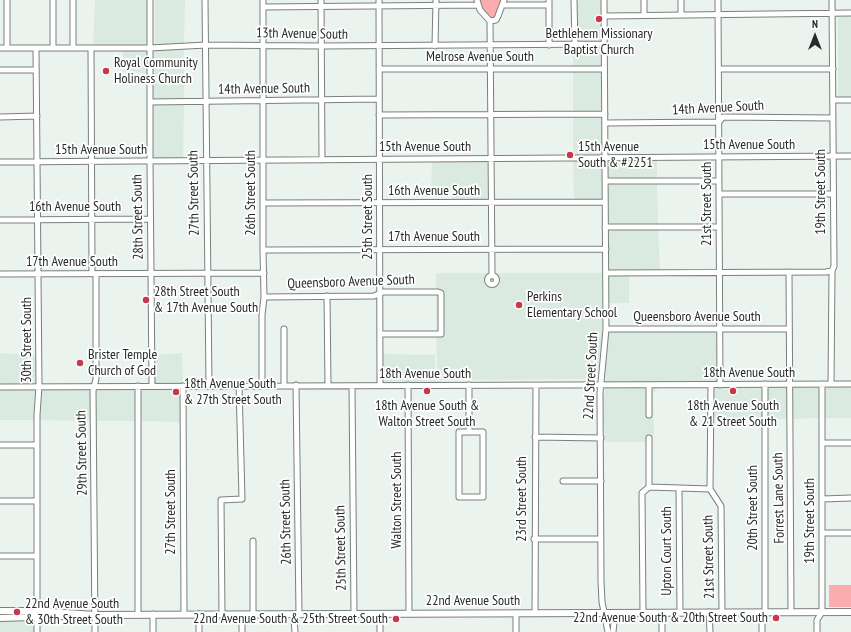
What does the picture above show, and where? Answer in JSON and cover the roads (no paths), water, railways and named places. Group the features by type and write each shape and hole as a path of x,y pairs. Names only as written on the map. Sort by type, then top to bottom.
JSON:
{"main road":[{"name":"22nd Avenue South","path":"0,611 37,615"},
{"name":"22nd Avenue South","path":"0,618 37,615 95,614 851,612"}],"street":[{"path":"7,0 7,48"},
{"path":"53,0 53,48"},
{"path":"73,0 73,48"},
{"name":"28th Street South","path":"150,0 152,386"},
{"name":"27th Street South","path":"205,0 208,385"},
{"name":"26th Street South","path":"262,386 262,315 264,297 264,0"},
{"path":"321,0 322,160"},
{"name":"25th Street South","path":"379,0 380,386"},
{"path":"574,0 575,44"},
{"name":"22nd Street South","path":"604,0 606,329 601,385 601,539 602,602 608,632"},
{"path":"644,0 644,15"},
{"path":"681,0 681,14"},
{"name":"21st Street South","path":"718,0 720,385"},
{"name":"19th Street South","path":"831,384 832,271 834,266 832,194 832,0"},
{"path":"264,7 379,6 478,2 483,14 490,21 492,276"},
{"path":"490,21 496,20 504,3 549,2 549,45"},
{"path":"436,3 436,46"},
{"path":"604,16 851,13"},
{"name":"13th Avenue South","path":"0,48 150,48 206,45 436,46 604,44"},
{"name":"30th Street South","path":"36,48 39,386 37,445 37,632"},
{"name":"29th Street South","path":"92,48 92,219 95,386 93,391 95,632"},
{"name":"Melrose Avenue South","path":"379,69 604,69"},
{"path":"719,69 832,69"},
{"path":"0,70 36,70"},
{"name":"14th Avenue South","path":"150,102 379,99"},
{"path":"833,100 851,100"},
{"path":"379,115 605,114"},
{"path":"0,117 37,116"},
{"name":"14th Avenue South","path":"605,123 719,122 723,117 833,118"},
{"name":"15th Avenue South","path":"0,162 851,156"},
{"path":"605,181 719,181"},
{"path":"719,194 832,194"},
{"name":"16th Avenue South","path":"263,203 605,202"},
{"name":"16th Avenue South","path":"0,220 150,219"},
{"path":"605,227 720,227"},
{"name":"17th Avenue South","path":"263,250 606,249"},
{"path":"606,274 832,271"},
{"path":"789,272 789,384"},
{"name":"17th Avenue South","path":"0,274 264,273"},
{"name":"Queensboro Avenue South","path":"264,297 374,296 384,292 438,292 441,295 441,334 380,334"},
{"path":"327,296 328,386"},
{"path":"284,329 284,386"},
{"name":"Queensboro Avenue South","path":"606,329 789,329"},
{"name":"20th Street South","path":"762,632 762,619 764,612 766,384"},
{"name":"Forrest Lane South","path":"789,384 792,550 791,612"},
{"name":"19th Street South","path":"817,632 817,620 822,612 822,384"},
{"name":"18th Avenue South","path":"0,387 208,385 536,386 851,384"},
{"path":"222,614 221,500 242,499 239,385"},
{"path":"649,385 649,415"},
{"path":"643,613 642,493 649,487 710,489 710,385"},
{"path":"138,386 138,614"},
{"name":"27th Street South","path":"183,386 184,614"},
{"name":"26th Street South","path":"295,632 294,619 299,614 296,386"},
{"name":"25th Street South","path":"352,386 354,614"},
{"name":"Walton Street South","path":"408,386 409,614"},
{"path":"469,432 470,386"},
{"name":"23rd Street South","path":"535,613 534,437 536,386"},
{"path":"459,432 469,432 483,432 483,497 459,497 459,432"},
{"path":"534,437 601,438"},
{"path":"649,438 649,487"},
{"path":"822,443 851,443"},
{"path":"0,445 37,445"},
{"path":"563,482 601,481"},
{"name":"Upton Court South","path":"679,489 680,612"},
{"name":"21st Street South","path":"710,489 721,506 722,612"},
{"path":"822,499 851,498"},
{"path":"0,501 37,501"},
{"path":"822,533 851,533"},
{"path":"534,539 601,539"},
{"path":"242,632 242,618 253,614 253,541"},
{"path":"0,556 37,556"},
{"name":"21st Street South","path":"710,612 710,632"},
{"path":"516,613 516,632"},
{"path":"613,632 615,613"},
{"path":"662,613 662,632"},
{"path":"153,614 153,632"},
{"path":"199,614 199,632"},
{"path":"380,614 380,632"}],"place":[{"name":"Bethlehem Missionary Baptist Church","path":"599,19"},
{"name":"Royal Community Holiness Church","path":"106,71"},
{"name":"15th Avenue South & #2251","path":"570,155"},
{"name":"28th Street South & 17th Avenue South","path":"146,300"},
{"name":"Perkins Elementary School","path":"519,305"},
{"name":"Brister Temple Church of God","path":"80,363"},
{"name":"18th Avenue South & Walton Street South","path":"427,391"},
{"name":"18th Avenue South & 21 Street South","path":"733,391"},
{"name":"18th Avenue South & 27th Street South","path":"176,392"},
{"name":"22nd Avenue South & 30th Street South","path":"17,612"},
{"name":"22nd Avenue South & 20th Street South","path":"776,618"},
{"name":"22nd Avenue South & 25th Street South","path":"396,619"}]}
